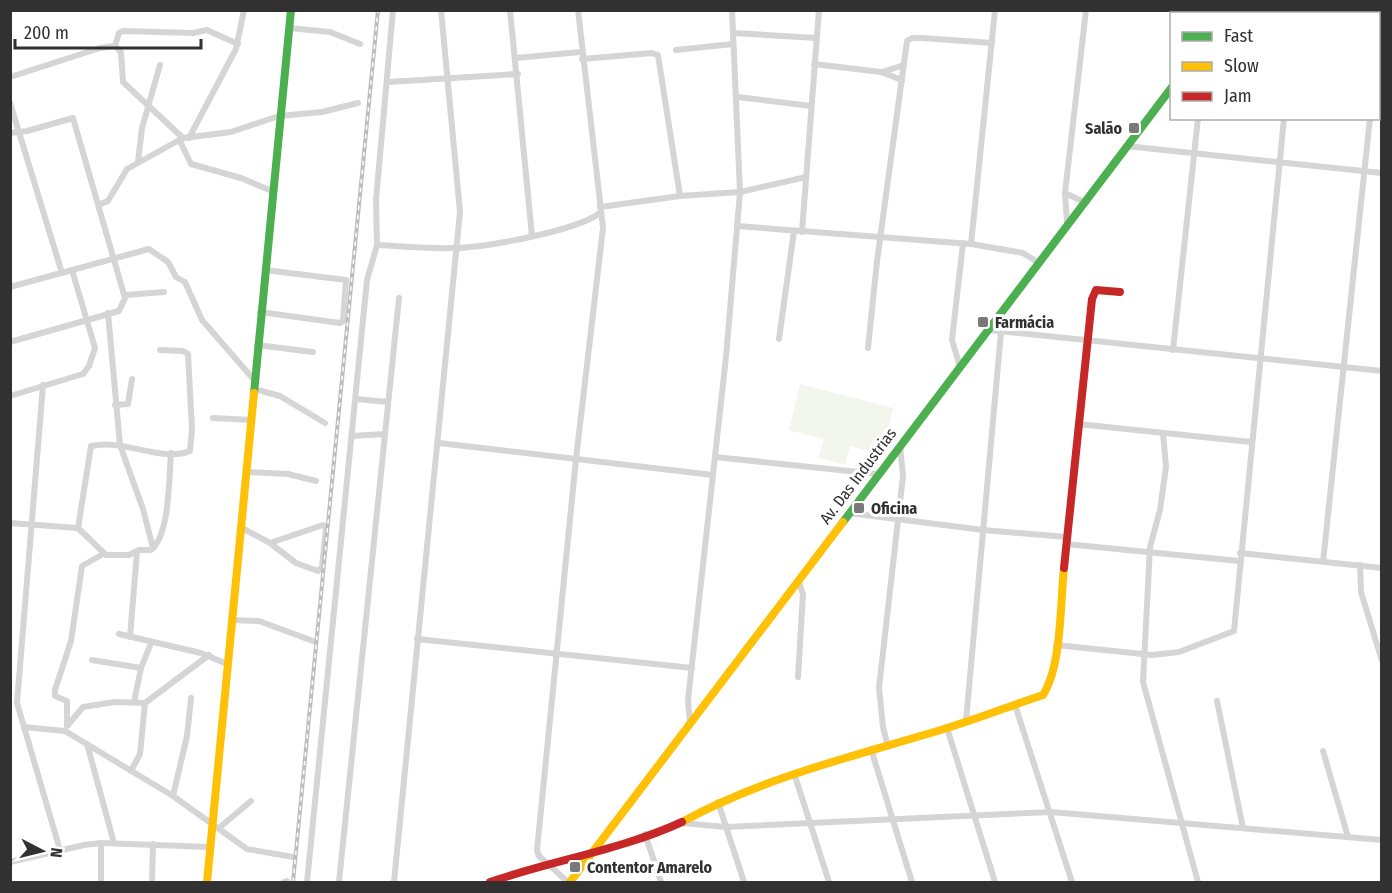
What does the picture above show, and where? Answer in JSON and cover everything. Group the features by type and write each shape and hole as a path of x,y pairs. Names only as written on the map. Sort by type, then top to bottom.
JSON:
{"street":[{"path":"184,139 238,44 244,10"},
{"path":"207,882 210,847 216,826 227,664 291,10"},
{"path":"307,882 367,280 377,245 376,200 389,82 393,10"},
{"path":"394,882 417,639 439,444 460,212 441,10"},
{"path":"510,10 532,236"},
{"path":"569,882 546,863 537,850 576,459 603,228 578,10"},
{"path":"690,724 687,709 715,458 740,192 738,97 732,10"},
{"path":"802,232 819,10"},
{"path":"971,244 995,10"},
{"path":"1067,222 1065,193 1086,10"},
{"path":"289,28 330,32 360,44"},
{"path":"115,45 119,33 123,31 193,33 207,30 238,44"},
{"path":"733,33 816,38"},
{"path":"868,348 907,41 912,38 992,43"},
{"path":"676,50 733,44"},
{"path":"10,77 115,45"},
{"path":"115,45 121,51 123,82 184,139 191,164 241,178 272,191"},
{"path":"516,58 652,53 658,55 680,196"},
{"path":"814,64 881,72 902,80"},
{"path":"138,162 138,146 160,65"},
{"path":"881,72 904,65"},
{"path":"389,82 518,74"},
{"name":"Av. Das Industrias","path":"569,882 1170,88"},
{"path":"738,97 811,106"},
{"path":"10,103 14,132 62,273"},
{"path":"98,205 108,201 127,170 184,139 231,132 279,116 322,112 358,103"},
{"path":"10,342 123,308 125,296 73,118 27,131 14,132"},
{"path":"1173,350 1198,120"},
{"path":"1056,645 1145,656 1179,652 1231,634 1236,624 1239,561 1284,120"},
{"path":"1323,562 1370,120"},
{"path":"1126,146 1382,173"},
{"path":"587,223 600,210 680,196 740,192 806,177"},
{"path":"1065,193 1084,202"},
{"path":"377,245 458,248 532,236 587,223 603,228"},
{"path":"737,226 963,243 1023,253 1039,263"},
{"path":"779,339 794,231"},
{"path":"960,367 952,340 963,243"},
{"path":"10,287 145,248 168,262 176,278 187,285 202,320 255,385 280,396 325,423"},
{"path":"10,396 83,374 88,369 95,348 72,270"},
{"path":"260,312 340,323 343,321 345,312 346,279 264,270"},
{"path":"490,882 546,863 590,855 680,823 718,802 794,773 966,722 1036,698 1049,689 1056,645 1094,291 1120,292"},
{"path":"125,296 164,292"},
{"path":"339,882 399,298"},
{"path":"108,313 120,445 143,509 153,548"},
{"path":"989,330 1382,371"},
{"path":"966,722 1001,332"},
{"path":"257,345 313,352"},
{"path":"78,528 89,448 93,445 120,445 171,453 188,452 191,448 188,356 183,351 160,350"},
{"path":"115,405 128,404 132,379"},
{"path":"43,385 14,703 24,727 60,850"},
{"path":"356,399 388,402"},
{"path":"213,418 252,420"},
{"path":"1078,424 1251,442"},
{"path":"1163,433 1166,448 1164,488 1153,530 1144,687 1198,882"},
{"path":"352,436 384,434"},
{"path":"1166,448 1172,434"},
{"path":"439,444 713,475"},
{"path":"887,744 879,688 903,468 900,446"},
{"path":"66,728 66,699 55,696 55,690 71,641 81,569 85,563 103,554 129,555 153,548 158,541 170,486 171,453"},
{"path":"715,458 878,474"},
{"path":"247,472 288,474 316,481"},
{"path":"849,513 1067,540 1151,553 1239,561"},
{"path":"10,523 78,528 103,554"},
{"path":"242,528 270,543 296,563 309,570 320,571 326,528 323,525 270,543"},
{"path":"130,637 136,552"},
{"path":"1240,553 1382,567"},
{"path":"1359,565 1361,592 1382,661"},
{"path":"798,580 803,594 798,677"},
{"path":"232,620 259,621 313,641"},
{"path":"119,634 208,655 227,664"},
{"path":"417,639 692,668"},
{"path":"134,702 141,668 151,643"},
{"path":"67,706 83,707 115,702 145,703 208,655"},
{"path":"92,660 141,668"},
{"path":"172,795 187,736 191,698"},
{"path":"1217,701 1243,828"},
{"path":"131,771 140,754 145,703"},
{"path":"1015,705 1052,812 1072,882"},
{"path":"66,728 83,707"},
{"path":"24,727 66,728 87,744 172,795 237,843 255,852 293,857"},
{"path":"947,728 995,882"},
{"path":"87,744 114,843"},
{"path":"871,749 912,882"},
{"path":"1323,751 1348,837"},
{"path":"794,773 829,882"},
{"path":"216,826 251,801"},
{"path":"718,802 744,882"},
{"path":"680,823 726,826 892,817 1052,812 1382,840"},
{"path":"645,834 661,882"},
{"path":"10,862 101,843 210,847"},
{"path":"101,843 101,882"},
{"path":"152,882 153,844"}],"shaded area":[{"path":"800,384 893,408 882,454 850,446 845,465 819,458 824,439 789,430"}],"railway":[{"path":"293,882 378,10"}],"traffic: fast":[{"path":"254,393 291,10"},
{"path":"843,522 1170,90"}],"traffic: slow":[{"path":"207,882 254,393"},
{"path":"570,882 843,522"},
{"path":"682,822 713,806 777,780 956,725 1043,695 1054,668 1057,651 1064,568"}],"traffic: jam":[{"path":"1064,568 1092,299 1096,290 1120,292"},
{"path":"490,882 635,840 682,822"}],"place":[{"name":"Salão","path":"1134,128"},
{"name":"Farmácia","path":"983,322"},
{"name":"Oficina","path":"859,508"},
{"name":"Contentor Amarelo","path":"575,867"}]}
